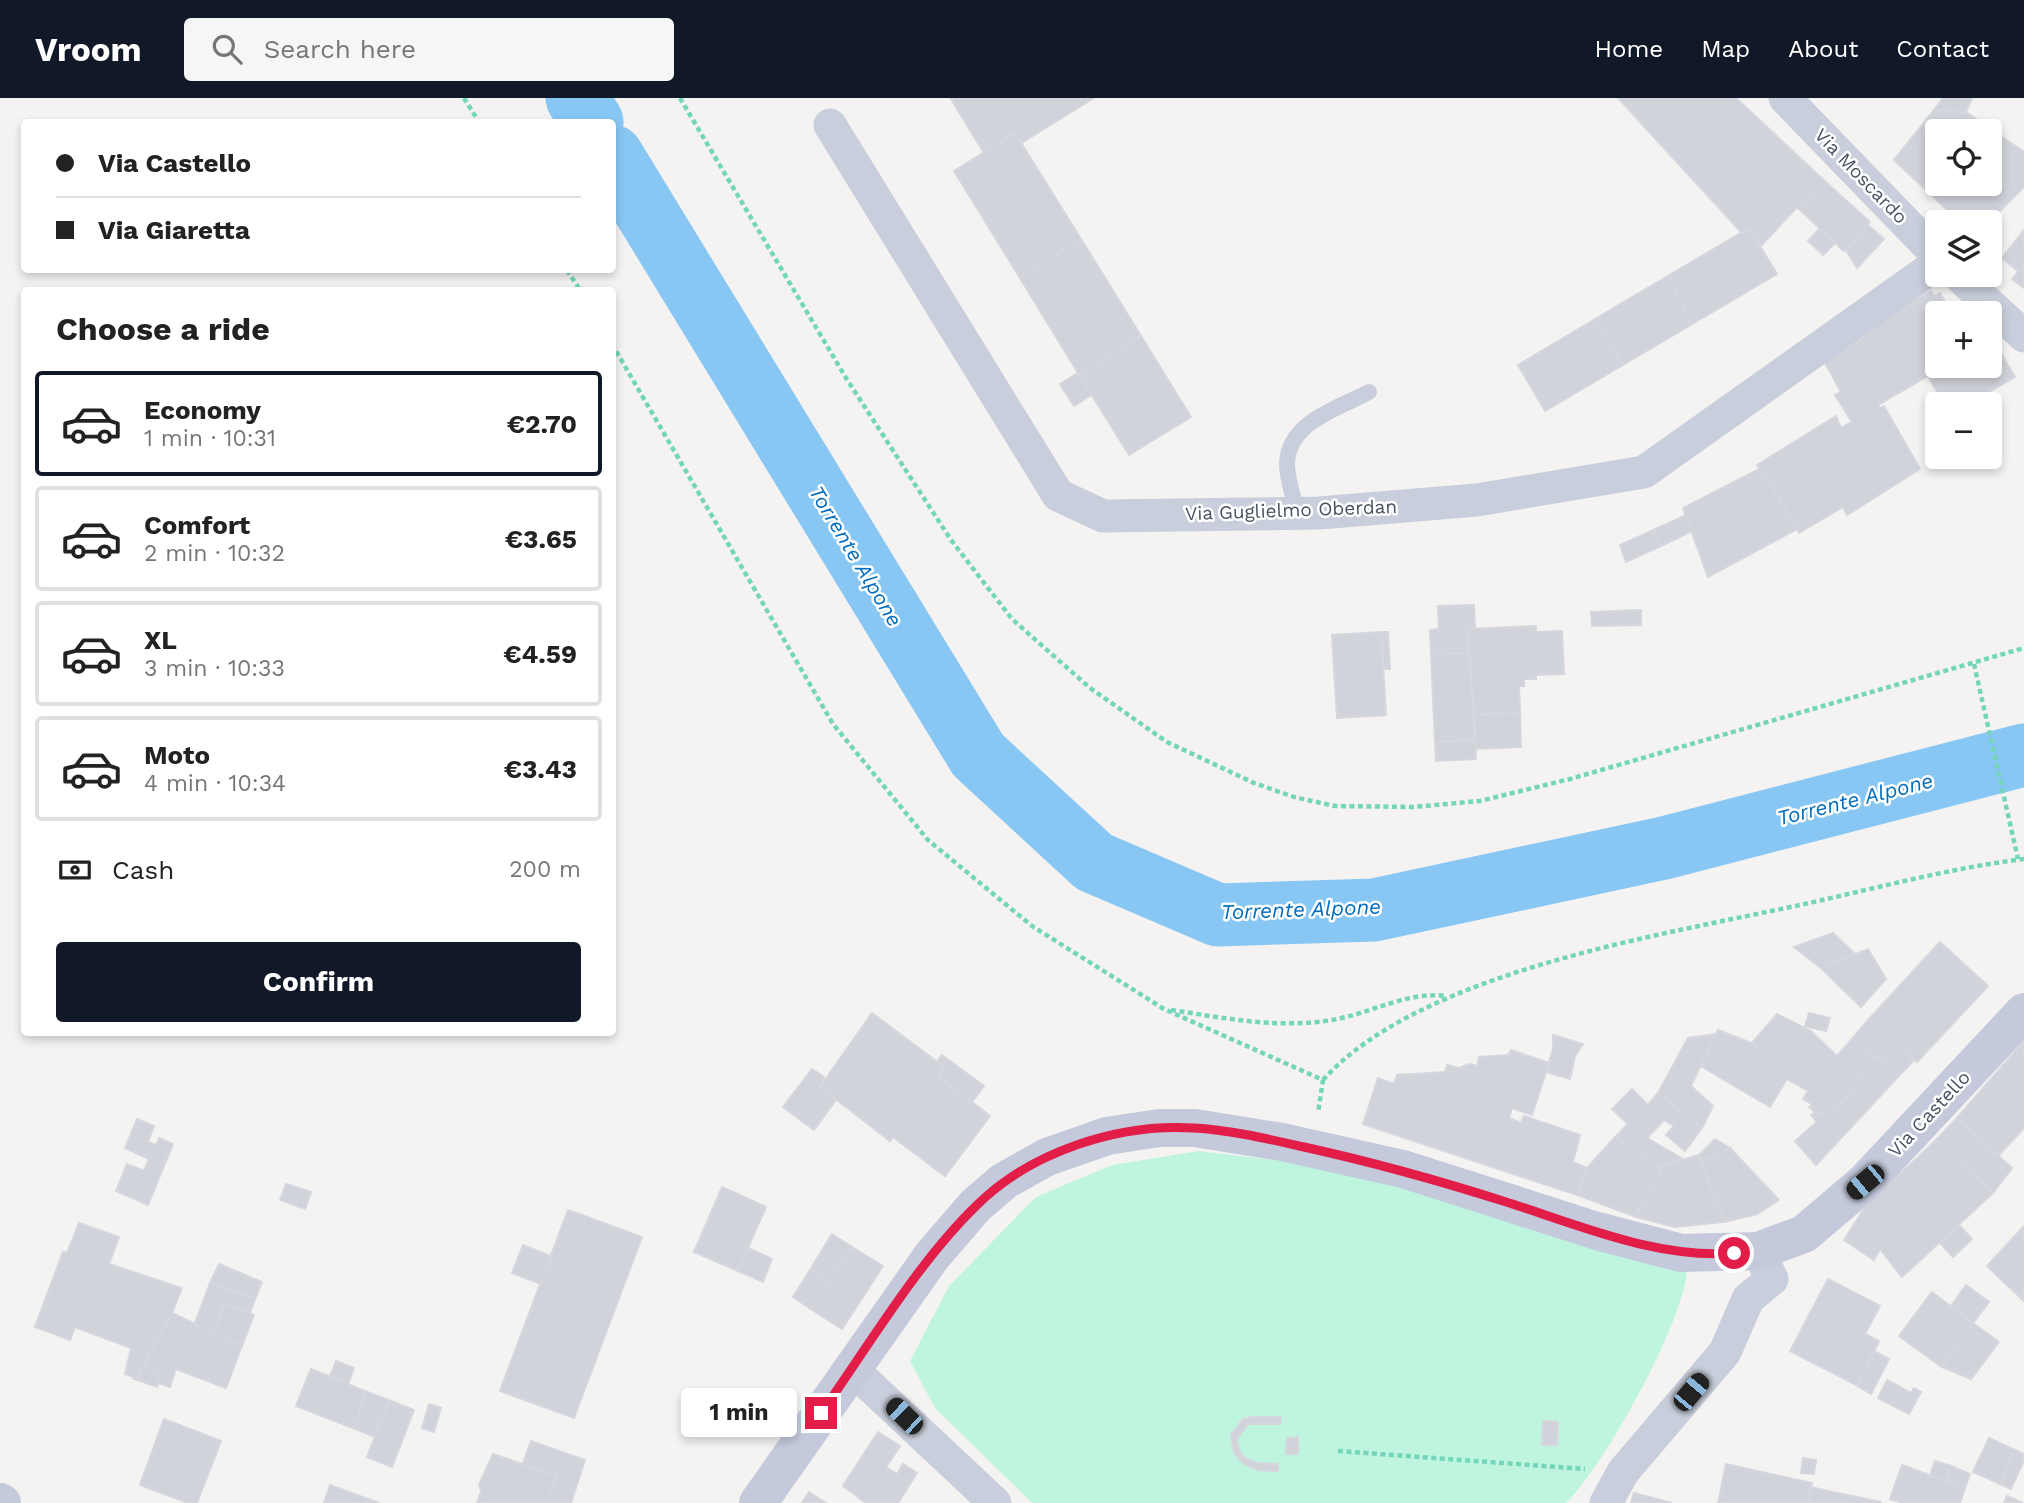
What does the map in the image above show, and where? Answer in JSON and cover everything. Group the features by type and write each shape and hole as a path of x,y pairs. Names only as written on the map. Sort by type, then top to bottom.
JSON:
{"street":[{"name":"Via Moscardo","path":"1785,98 1925,242"},
{"name":"Via Guglielmo Oberdan","path":"830,125 1058,495 1103,516 1297,513 1477,500 1644,472 1925,273"},
{"path":"1971,287 2024,336"},
{"name":"Via Castello","path":"758,1503 932,1256 975,1206 1004,1181 1047,1157 1107,1136 1159,1128 1195,1128 1313,1149 1403,1169 1598,1231 1681,1253 1758,1251 1804,1234 1865,1182 2024,1013"},
{"path":"1606,1503 1623,1472 1725,1352 1748,1299 1772,1279 1758,1251"},
{"path":"852,1369 995,1503"}],"lane":[{"path":"1297,513 1287,467 1289,446 1303,426 1369,392"}],"path":[{"path":"464,98 477,119"},
{"path":"680,98 853,390 951,540 1012,619 1090,688 1167,742 1254,783 1294,797 1335,806 1413,807 1479,801 1570,779 2024,648"},
{"path":"616,351 833,724 919,829 1032,926 1164,1009 1323,1080"},
{"path":"1313,1149 1323,1080 1367,1040 1448,996 1605,949 2021,859 2015,848 1974,664"},
{"path":"1164,1009 1269,1025 1332,1020 1426,993 1448,996"},
{"path":"1338,1451 1623,1472"}],"green space":[{"path":"1199,1151 1307,1164 1386,1182 1687,1270 1672,1323 1640,1392 1601,1458 1566,1503 1032,1503 935,1408 910,1361 949,1286 1036,1197 1112,1165"}],"building":[{"path":"1094,98 1021,143 1015,133 984,153 951,99"},
{"path":"1618,98 1736,98 1829,185 1797,207 1761,246 1749,228 1741,232"},
{"path":"1943,98 1972,98 1966,112 1934,110"},
{"path":"1934,110 1966,112 1976,119 1927,119"},
{"path":"1925,121 1925,189 1894,160"},
{"path":"1015,133 1081,239 1020,278 954,171"},
{"path":"2002,137 2024,152 2024,187 2001,210 1947,210 1932,196 2002,196"},
{"path":"1829,185 1870,222 1844,251 1797,207"},
{"path":"1868,225 1884,239 1857,268 1846,250"},
{"path":"1749,228 1777,274 1692,324 1668,276"},
{"path":"1820,228 1835,243 1823,255 1808,241"},
{"path":"2024,230 2024,264 2018,271 2002,258"},
{"path":"1081,239 1141,336 1080,376 1020,278"},
{"path":"2024,264 2024,288 2012,279"},
{"path":"1668,276 1692,324 1623,365 1595,319"},
{"path":"1931,291 1934,296 1940,293 1945,301 1925,301 1925,378 1878,405 1880,408 1884,406 1920,469 1847,515 1843,507 1799,533 1757,465 1836,416 1841,428 1852,422 1835,395 1841,392 1824,361 1865,337 1861,332"},
{"path":"1595,319 1623,365 1545,411 1518,365"},
{"path":"1141,336 1191,417 1129,455 1080,376"},
{"path":"2002,355 2015,377 1989,392 1937,392 1929,378 2002,378"},
{"path":"1078,373 1091,395 1074,406 1060,384"},
{"path":"1761,468 1797,529 1708,577 1683,508"},
{"path":"1686,515 1692,531 1659,547 1653,530"},
{"path":"1653,530 1659,547 1626,562 1620,545"},
{"path":"1474,605 1475,628 1467,629 1469,653 1440,654 1438,606"},
{"path":"1641,610 1641,625 1592,626 1591,612"},
{"path":"1536,626 1536,679 1524,679 1524,686 1519,686 1520,712 1475,715 1467,629"},
{"path":"1440,629 1440,654 1431,654 1430,630"},
{"path":"1562,631 1564,674 1536,675 1536,632"},
{"path":"1381,632 1388,632 1390,669 1383,669"},
{"path":"1381,632 1386,715 1337,718 1332,635"},
{"path":"1469,653 1475,740 1435,742 1431,654"},
{"path":"1520,712 1521,747 1475,749 1475,715"},
{"path":"1475,740 1476,759 1436,761 1435,742"},
{"path":"1833,933 1855,954 1821,968 1794,947"},
{"path":"1940,942 1988,986 1917,1062 1869,1019"},
{"path":"1868,949 1886,979 1861,1007 1821,968"},
{"path":"872,1013 944,1067 938,1076 990,1116 945,1176 893,1137 890,1141 820,1087"},
{"path":"1809,1013 1830,1018 1826,1031 1805,1026"},
{"path":"1777,1014 1811,1031 1861,1079 1833,1114 1825,1109 1818,1115 1809,1107 1813,1105 1803,1099 1808,1091 1787,1079 1752,1043"},
{"path":"1869,1019 1914,1060 1898,1077 1878,1056 1875,1059 1851,1040"},
{"path":"1718,1030 1752,1043 1787,1079 1770,1107 1701,1066"},
{"path":"1716,1034 1691,1086 1713,1106 1702,1128 1658,1093 1688,1038"},
{"path":"1553,1035 1583,1044 1575,1056 1570,1079 1546,1072 1553,1049"},
{"path":"1851,1040 1875,1059 1878,1056 1898,1077 1816,1165 1795,1141 1817,1122 1811,1115 1816,1111 1818,1115 1825,1109 1833,1114 1861,1079 1837,1056"},
{"path":"2024,1041 2024,1128 1999,1155 1957,1118"},
{"path":"1511,1050 1549,1063 1532,1115 1512,1108 1509,1118 1521,1123 1524,1116 1580,1135 1573,1162 1587,1168 1577,1195 1363,1124 1378,1078 1394,1084 1397,1075 1445,1072 1447,1065 1459,1068 1469,1064 1477,1066 1479,1057 1508,1055"},
{"path":"942,1055 984,1086 972,1102 938,1076 944,1067 937,1062"},
{"path":"812,1069 824,1077 820,1087 836,1100 814,1130 783,1107"},
{"path":"1632,1089 1648,1105 1658,1093 1702,1128 1685,1151 1666,1135 1674,1126 1664,1120 1647,1138 1683,1159 1662,1168 1615,1137 1628,1124 1612,1109"},
{"path":"1957,1118 2012,1168 1993,1193 1936,1140"},
{"path":"137,1119 154,1126 148,1142 156,1145 159,1138 173,1144 148,1205 116,1191 127,1164 144,1171 149,1159 125,1148"},
{"path":"1615,1137 1662,1168 1642,1211 1638,1208 1636,1217 1577,1195 1587,1168"},
{"path":"1715,1139 1730,1148 1702,1163 1699,1155"},
{"path":"1936,1140 1993,1193 1902,1277 1880,1249 1874,1260 1844,1240 1866,1206"},
{"path":"1730,1148 1779,1200 1757,1214 1724,1222 1702,1163"},
{"path":"1699,1155 1724,1222 1675,1227 1636,1217 1664,1165"},
{"path":"286,1184 311,1192 305,1209 280,1200"},
{"path":"722,1187 766,1207 738,1271 694,1252"},
{"path":"568,1210 642,1237 574,1418 500,1391"},
{"path":"79,1223 119,1237 109,1264 182,1288 172,1313 137,1378 125,1374 131,1348 75,1327 70,1340 35,1327 63,1252 67,1253"},
{"path":"1959,1225 1972,1239 1953,1257 1940,1243"},
{"path":"2024,1226 2024,1301 1987,1266"},
{"path":"832,1234 852,1247 828,1284 810,1270"},
{"path":"523,1245 551,1256 541,1284 512,1273"},
{"path":"852,1247 883,1266 842,1329 811,1309"},
{"path":"748,1248 772,1259 763,1282 738,1271"},
{"path":"219,1264 262,1282 255,1299 210,1283"},
{"path":"810,1270 828,1284 811,1309 793,1297"},
{"path":"1828,1279 1880,1306 1865,1334 1879,1341 1858,1386 1790,1351"},
{"path":"210,1283 255,1299 250,1313 224,1303 214,1333 194,1326"},
{"path":"1966,1285 1989,1302 1973,1323 1951,1306"},
{"path":"1932,1292 1973,1323 1942,1367 1899,1336"},
{"path":"224,1303 254,1315 242,1346 214,1333"},
{"path":"172,1313 242,1346 226,1388 176,1369 170,1387 158,1383 162,1373 143,1366"},
{"path":"1973,1323 1999,1342 1971,1379 1942,1367"},
{"path":"1874,1351 1889,1359 1871,1394 1858,1386"},
{"path":"336,1361 354,1368 348,1384 330,1376"},
{"path":"143,1366 162,1373 157,1387 132,1378 137,1378"},
{"path":"311,1369 365,1391 355,1429 296,1406"},
{"path":"1887,1380 1911,1393 1914,1388 1921,1392 1909,1414 1878,1398"},
{"path":"365,1391 389,1400 375,1437 355,1429"},
{"path":"389,1400 414,1410 392,1467 367,1457"},
{"path":"429,1404 441,1408 434,1432 422,1428"},
{"path":"1280,1417 1281,1424 1248,1424 1237,1439 1239,1450 1244,1458 1258,1463 1278,1464 1278,1471 1258,1470 1244,1464 1234,1453 1231,1435 1243,1419"},
{"path":"164,1419 221,1441 197,1503 188,1503 140,1485"},
{"path":"1543,1421 1558,1422 1557,1445 1542,1445"},
{"path":"878,1432 900,1446 886,1467 897,1474 903,1464 917,1473 898,1503 866,1503 843,1486"},
{"path":"1298,1437 1298,1454 1286,1454 1287,1438"},
{"path":"1989,1438 2015,1450 2000,1484 1973,1472"},
{"path":"531,1441 585,1460 571,1503 548,1503 557,1476 523,1464"},
{"path":"2015,1450 2024,1454 2024,1460 2011,1489 2000,1484"},
{"path":"493,1454 557,1476 548,1503 477,1503 481,1491 479,1485"},
{"path":"1803,1458 1816,1460 1814,1474 1801,1473"},
{"path":"1935,1461 1951,1466 1946,1481 1930,1476"},
{"path":"1726,1464 1812,1483 1808,1503 1718,1503"},
{"path":"1902,1465 1965,1488 1960,1503 1903,1503 1890,1499"},
{"path":"1951,1466 1970,1474 1965,1488 1946,1481"},
{"path":"330,1485 379,1503 324,1503"},
{"path":"1811,1487 1828,1491 1825,1503 1808,1503"},
{"path":"1828,1491 1881,1502 1881,1503 1825,1503"},
{"path":"809,1492 826,1503 802,1503"},
{"path":"1634,1493 1672,1503 1631,1503"},
{"path":"2007,1496 2023,1503 2004,1503"}],"waterway":[{"name":"Torrente Alpone","path":"577,98 590,119"},
{"name":"Torrente Alpone","path":"616,163 978,755 1094,862 1218,915 1374,910 1664,848 2024,755"}],"route":[{"path":"821,1413 932,1256 975,1206 1004,1181 1047,1157 1107,1136 1159,1128 1195,1128 1240,1134 1403,1169 1598,1231 1681,1253 1734,1253"}]}
